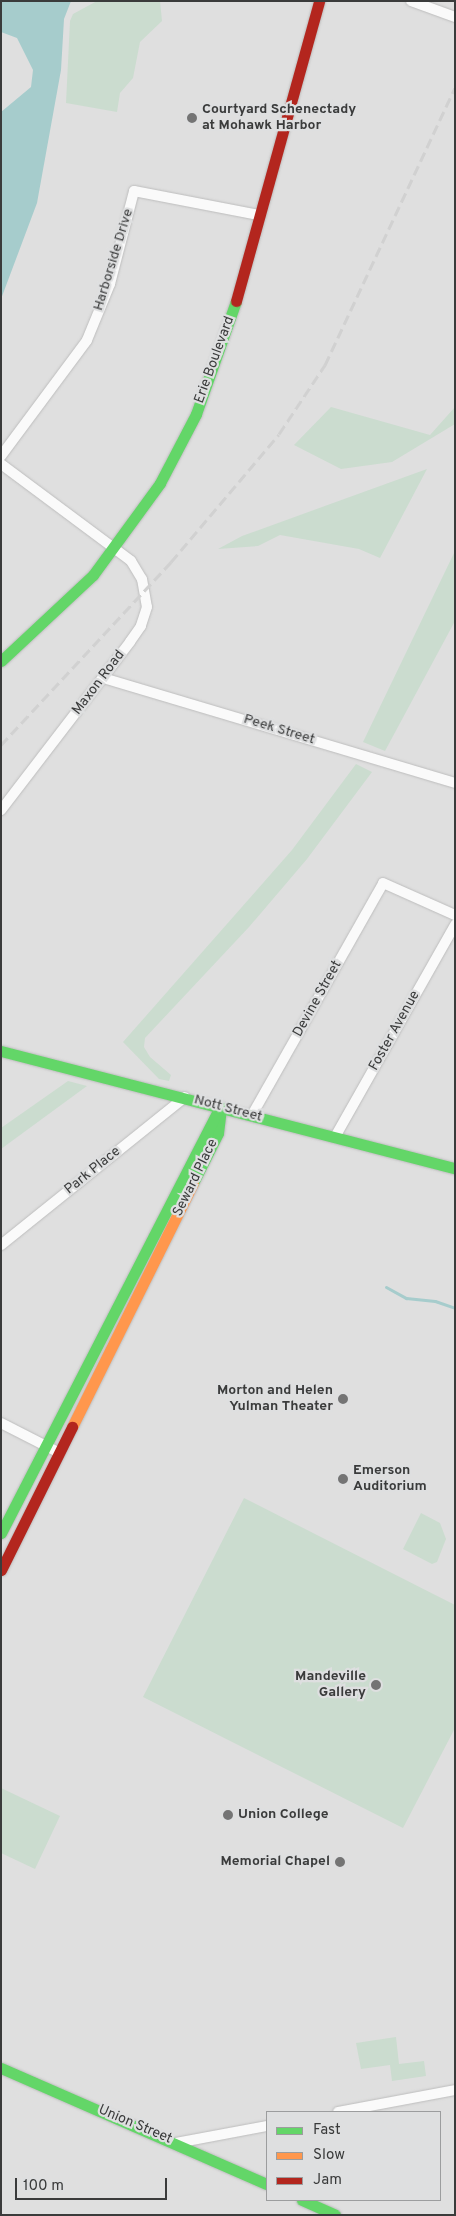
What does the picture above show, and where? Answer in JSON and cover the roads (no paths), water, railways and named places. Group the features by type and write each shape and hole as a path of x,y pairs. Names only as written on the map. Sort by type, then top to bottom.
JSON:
{"main road":[{"name":"Erie Boulevard","path":"1,661 93,575 114,549 160,483 196,414 230,322 319,1"},
{"name":"Nott Street","path":"1,1051 455,1168"},
{"name":"Seward Place","path":"1,1533 44,1444 207,1127 221,1107"},
{"name":"Seward Place","path":"1,1570 218,1134 221,1107"},
{"name":"Union Street","path":"1,2068 266,2184"},
{"path":"304,2201 335,2215"}],"street":[{"path":"410,1 455,17"},
{"name":"Harborside Drive","path":"1,456 88,340 110,284 134,191 260,215"},
{"name":"Maxon Road","path":"1,464 131,561 142,579 147,607 141,626 1,810"},
{"name":"Peek Street","path":"103,678 455,783"},
{"name":"Devine Street","path":"252,1115 383,882 455,915"},
{"name":"Foster Avenue","path":"334,1137 455,925"},
{"name":"Park Place","path":"1,1245 185,1097"},
{"path":"1,1423 60,1453"},
{"path":"343,2111 455,2090"},
{"path":"176,2144 266,2126"}],"water":[{"path":"1,1 71,1 64,19 61,70 37,203 1,299 1,112 31,87 33,70 17,38 1,32"}],"waterway":[{"path":"386,1287 406,1298 435,1301 455,1308"}],"railway":[{"path":"1,745 171,562 279,434 325,365 455,88"}],"place":[{"name":"Courtyard Schenectady at Mohawk Harbor","path":"192,118"},
{"name":"Morton and Helen Yulman Theater","path":"343,1399"},
{"name":"Emerson Auditorium","path":"343,1479"},
{"name":"Mandeville Gallery","path":"376,1685"},
{"name":"Union College","path":"228,1815"},
{"name":"Memorial Chapel","path":"340,1862"}]}
